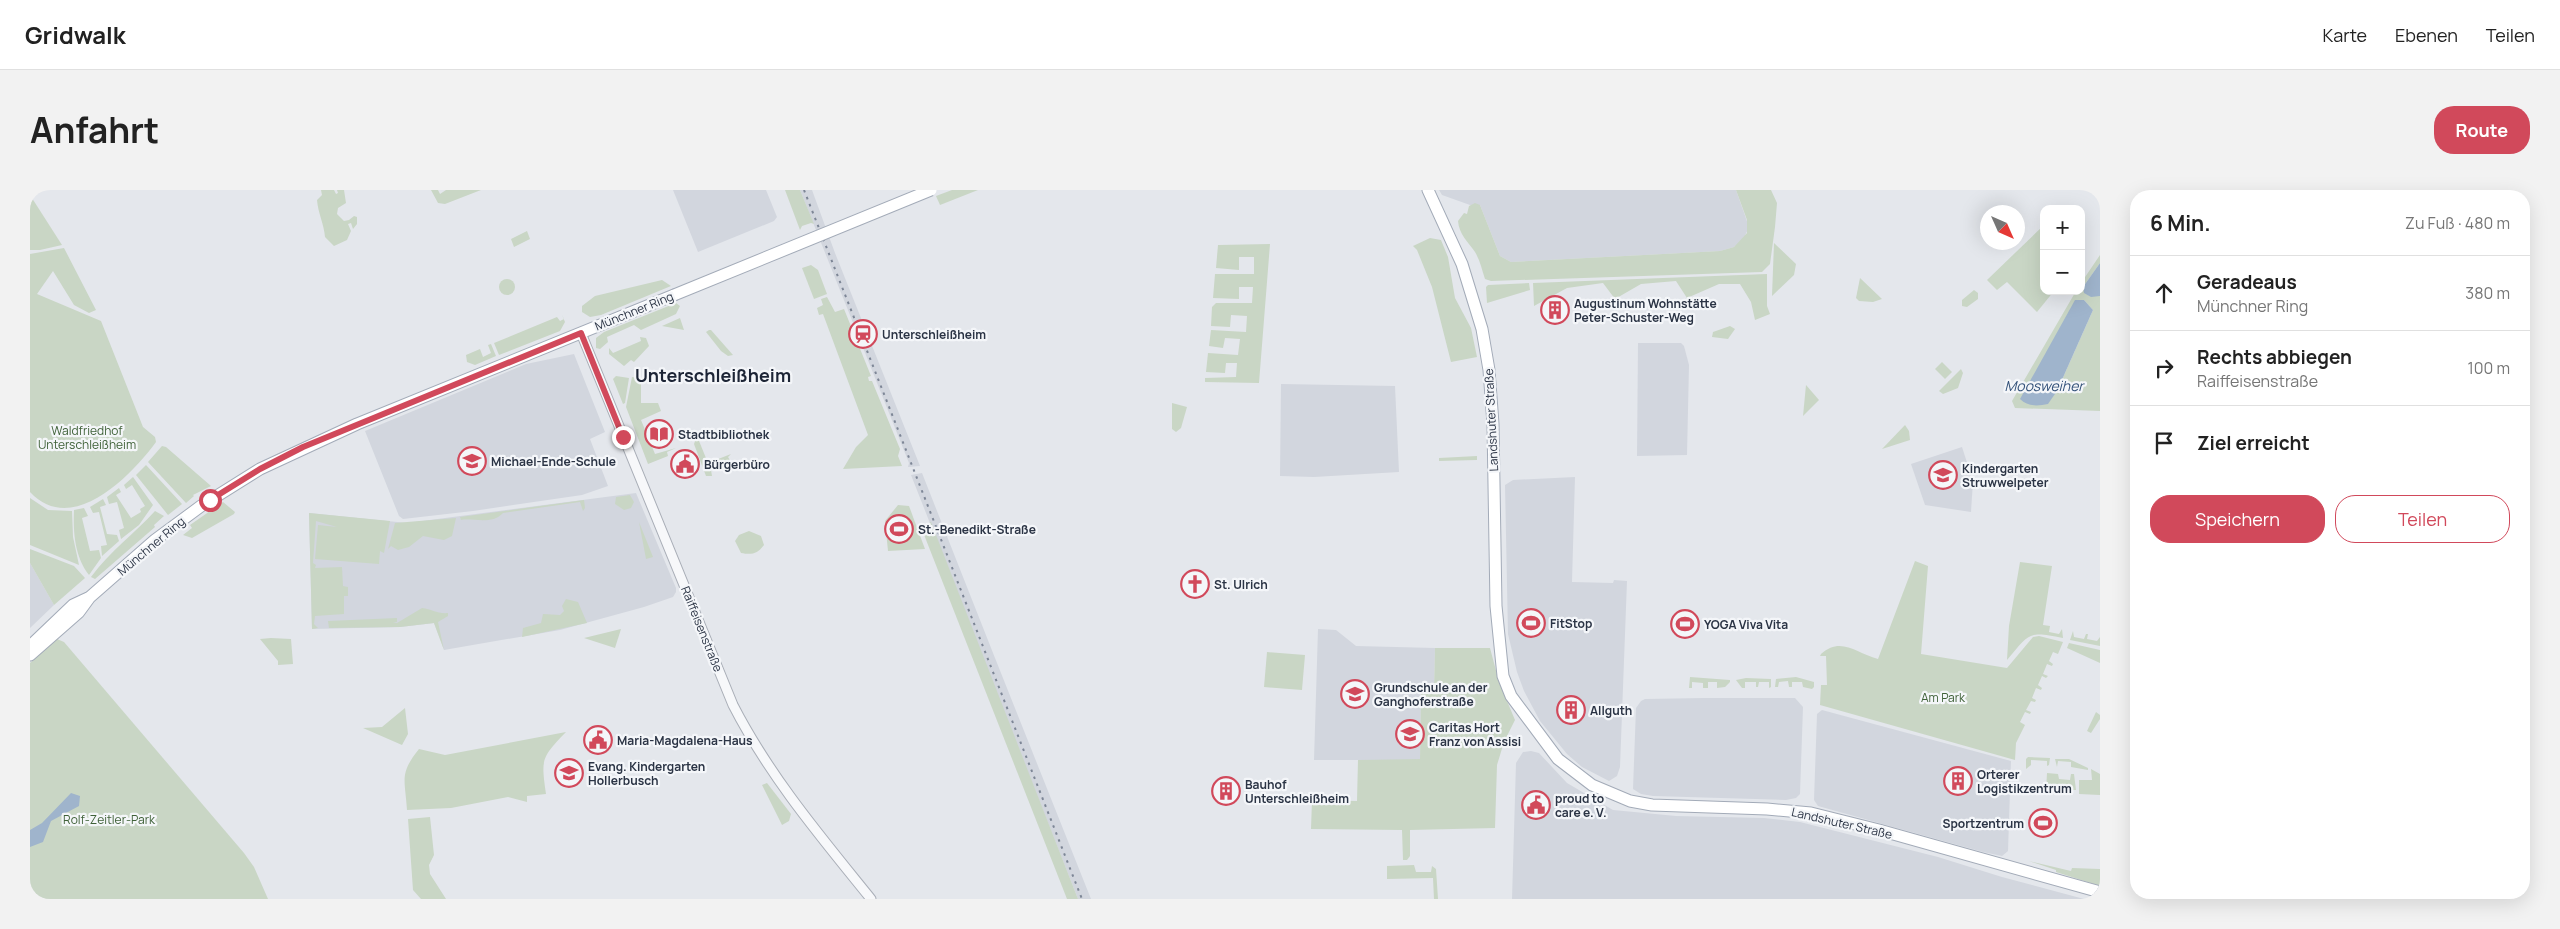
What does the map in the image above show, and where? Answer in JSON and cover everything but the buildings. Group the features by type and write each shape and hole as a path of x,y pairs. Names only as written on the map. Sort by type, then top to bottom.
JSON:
{"main road":[{"name":"Münchner Ring","path":"30,655 79,612 90,597 178,523 219,494 260,469 357,424 931,190"},
{"name":"Landshuter Straße","path":"1428,190 1462,264 1482,329 1492,395 1499,642 1503,676 1511,696 1544,742 1570,769 1604,791 1630,801 1652,805 1767,809 1811,813 1879,830 2100,892"},
{"name":"Münchner Ring","path":"30,646 73,605 90,597"}],"street":[{"name":"Raiffeisenstraße","path":"581,333 737,713 752,743 775,777 871,899"}],"shaded area":[{"path":"673,190 766,190 777,217 774,221 698,252"},
{"path":"800,190 812,190 835,253 920,466 908,467 909,463"},
{"path":"1439,190 1736,190 1749,227 1743,240 1734,247 1720,251 1511,262 1500,256 1480,205 1470,205 1442,195"},
{"path":"1638,343 1681,343 1684,346 1689,365 1687,455 1637,456"},
{"name":"Michael-Ende-Schule","path":"574,354 605,432 590,439 608,486 582,495 473,511 403,519 399,516 365,431 526,364"},
{"path":"1281,384 1395,386 1399,472 1314,477 1280,476"},
{"name":"Kindergarten Struwwelpeter","path":"1962,447 1973,481 1971,512 1925,505 1911,464"},
{"path":"922,473 1091,899 1078,899 911,475"},
{"path":"1575,477 1572,582 1613,583 1614,580 1627,581 1620,767 1617,776 1609,781 1582,767 1567,754 1540,721 1524,691 1517,672 1508,634 1505,485 1513,480"},
{"path":"636,493 676,588 673,597 560,630 444,650 434,623 400,627 312,629 309,513 407,523"},
{"path":"30,563 54,605 30,628"},
{"name":"Grundschule an der Ganghoferstraße","path":"1318,629 1336,630 1356,646 1435,648 1434,689 1421,689 1420,760 1314,760"},
{"path":"1795,698 1803,707 1800,794 1796,798 1786,800 1653,796 1641,794 1633,789 1636,708 1641,701 1645,699"},
{"path":"1822,710 2011,761 2008,851 2002,856 1983,852 1818,806 1814,800 1817,714"},
{"path":"1523,752 1539,753 1567,783 1613,810 1676,816 1764,818 1800,822 1938,857 2002,877 2084,899 1512,899 1516,763"}],"green space":[{"path":"321,190 334,190 336,194 338,193 337,190 344,190 346,203 338,208 337,214 344,221 354,216 357,217 357,224 353,229 351,223 348,224 351,231 347,240 334,246 325,237 317,200 322,195"},
{"path":"431,190 438,190 440,194 446,190 481,190 445,204 438,203"},
{"path":"785,190 800,190 814,224 802,226 800,230"},
{"path":"952,190 978,190 940,205 936,196"},
{"path":"1736,190 1771,190 1777,203 1770,264 1762,272 1491,281 1485,279 1477,255 1462,234 1458,221 1464,213 1467,214 1469,206 1475,203 1480,205 1500,256 1511,262 1720,251 1734,247 1747,233 1747,220"},
{"path":"30,195 62,245 40,250 30,250"},
{"path":"2040,229 2040,295 2051,295 2037,312 2007,282 1997,290 1987,280 2018,250 2025,250 2025,243"},
{"path":"527,231 530,239 514,247 511,239"},
{"path":"1430,238 1441,240 1448,257 1455,298 1471,328 1477,357 1451,362 1432,287 1417,250 1413,246"},
{"path":"1774,243 1796,264 1794,275 1772,296"},
{"path":"1270,244 1259,383 1205,382 1205,378 1236,377 1237,363 1226,363 1225,373 1206,372 1208,353 1238,355 1240,339 1225,338 1223,348 1209,346 1211,330 1246,332 1247,316 1231,315 1230,327 1211,326 1212,307 1216,303 1252,303 1253,287 1239,287 1239,299 1213,298 1215,274 1254,274 1254,257 1239,257 1239,270 1216,268 1218,245"},
{"name":"Waldfriedhof Unterschleißheim","path":"64,248 96,310 89,313 74,305 53,271 37,294 101,321 143,427 155,437 156,442 116,485 99,497 82,505 64,508 46,504 30,492 30,254"},
{"path":"2100,255 2100,263 2085,284 2085,277"},
{"path":"811,265 818,270 827,294 814,299 802,268"},
{"path":"1767,274 1767,306 1770,314 1755,320 1751,302 1740,284 1719,284 1687,298 1676,281 1641,284 1615,299 1603,283 1567,288 1534,306 1533,283"},
{"path":"1860,278 1882,299 1873,302 1859,301 1856,298"},
{"path":"507,279 513,281 515,287 513,293 507,295 501,293 499,287 501,281"},
{"path":"662,280 671,286 601,315 590,317 582,312 582,306 595,296"},
{"path":"1529,283 1530,290 1487,303 1486,287 1488,285"},
{"path":"2085,288 2100,296 2100,411 2015,408 2012,401 2074,295 2085,295","holes":["2084,300 2093,310 2057,391"]},
{"path":"1974,290 1978,293 1978,299 1967,307 1962,306 1962,300"},
{"path":"827,297 835,312 844,309 871,376 868,377 869,381 872,381 900,449 898,456 902,466 843,469 856,447 868,435 823,314 819,315 817,308 823,305 821,299"},
{"path":"676,303 680,306 676,314 641,330 634,325 607,337 608,342 600,349 596,348 596,338 604,332"},
{"path":"557,317 560,321 564,319 565,322 560,331 499,355 494,343"},
{"path":"680,318 684,330 662,326"},
{"path":"1730,326 1735,329 1728,339 1712,337 1713,332"},
{"path":"709,330 733,355 728,356 721,351 706,332"},
{"path":"640,337 646,338 649,346 634,362 631,360 624,366 609,354 609,348 613,353 641,341"},
{"path":"491,344 496,356 475,365 467,362 466,355 480,349 483,357 491,353 488,345"},
{"path":"1942,362 1952,372 1945,379 1935,369"},
{"path":"1961,369 1963,373 1958,388 1943,394 1939,391"},
{"path":"616,376 629,378 625,403 623,404 613,379"},
{"path":"632,377 637,378 637,382 641,384 641,403 658,403 661,411 641,420 655,454 676,448 667,452 668,456 648,464 626,407"},
{"path":"1806,385 1819,400 1803,416"},
{"path":"1172,403 1187,407 1181,428 1176,432 1172,429"},
{"path":"1905,425 1909,431 1910,440 1882,449"},
{"path":"697,436 708,463 731,454 728,457 733,465 725,469 711,470 712,476 706,476 694,444"},
{"path":"162,446 166,447 211,486 193,495 186,503 148,462"},
{"path":"1477,456 1477,460 1439,461 1439,458"},
{"path":"146,465 182,504 168,515 136,475"},
{"path":"133,477 153,505 139,525 121,539 119,530 124,528 117,502 109,504 107,497 119,488 121,492 116,495 131,518 141,512 140,509 145,506 132,485 126,489 124,485"},
{"path":"630,495 634,502 631,508 624,510 615,504 616,497"},
{"path":"30,498 48,510 72,511 73,537 79,565 30,545"},
{"path":"103,499 106,505 100,507 107,534 117,535 119,541 102,556 101,546 107,545 99,512 93,513 90,507"},
{"path":"584,500 585,508 583,511 580,502 503,513 499,517 488,520 461,520 460,517"},
{"path":"223,502 235,512 234,514 192,538 183,535 192,528 190,525"},
{"path":"898,505 909,506 925,549 888,551 885,521"},
{"path":"84,508 88,516 82,518 90,551 99,550 101,558 89,575 78,553 74,527 74,510"},
{"path":"155,511 164,516 154,525 155,527 95,579 91,577 106,559"},
{"path":"309,513 390,521 384,553 380,551 379,564 315,559 318,525 337,527 316,521 313,563 316,565 315,568 342,567 343,586 348,587 348,596 344,596 344,614 315,616 314,624 318,628 312,629"},
{"path":"456,518 452,536 444,540 423,536 409,547 398,550 391,546 388,549 395,523"},
{"path":"639,522 653,557 646,559"},
{"path":"931,522 1078,899 1067,899 921,527"},
{"path":"749,531 761,536 764,545 754,553 741,553 735,541 739,535"},
{"path":"30,549 74,566 85,578 54,605 30,563"},
{"name":"Am Park","path":"1915,561 1928,566 1921,654 2007,668 2033,637 2039,636 2063,642 2058,654 2053,652 2049,661 2053,664 2052,666 2047,664 2043,674 2048,676 2046,678 2042,676 2038,685 2042,688 2041,690 2036,688 2032,698 2036,700 2035,702 2031,701 2026,710 2031,712 2030,714 2025,712 2020,722 2025,725 2016,743 2015,760 1820,705 1821,685 1827,685 1826,656 1820,656 1821,654 1835,646 1842,646 1878,659"},
{"path":"2020,562 2052,566 2043,625 2050,626 2049,632 2059,634 2062,629 2063,638 2043,635 2030,636 2007,660 2009,626"},
{"path":"566,599 578,602 587,623 522,637 523,628 541,623 543,614 560,615 564,611 562,606"},
{"path":"422,608 448,613 448,616 438,622 444,650 434,623 400,627 329,628 328,621 397,618 397,622 393,623 397,623"},
{"path":"621,629 615,648 584,638"},
{"path":"2073,631 2074,637 2084,639 2086,634 2088,634 2087,639 2097,641 2100,637 2100,646 2070,640"},
{"name":"Rolf-Zeitler-Park","path":"57,639 64,642 244,853 254,867 268,899 30,899 30,663"},
{"path":"260,639 291,639 293,664 278,665 278,661"},
{"path":"2069,643 2100,650 2100,663 2067,648"},
{"path":"1435,648 1490,648 1499,682 1515,720 1504,742 1497,765 1495,828 1410,830 1410,856 1407,860 1403,860 1402,830 1311,829 1312,800 1357,801 1358,760 1420,759 1421,688 1434,688"},
{"path":"1267,652 1305,655 1302,690 1264,687"},
{"path":"1690,677 1730,680 1730,682 1725,687 1717,688 1717,682 1708,682 1708,688 1703,688 1703,683 1692,682 1692,688 1689,688"},
{"path":"1796,677 1814,682 1814,687 1812,689 1803,687 1802,682 1792,682 1792,687 1789,687 1788,681 1779,682 1778,687 1775,687 1776,679"},
{"path":"1746,678 1771,679 1771,687 1769,688 1769,682 1759,682 1758,687 1756,687 1756,682 1745,682 1745,688 1742,688 1736,680"},
{"path":"405,708 408,734 402,745 363,728 382,727"},
{"path":"2096,712 2100,715 2100,719 2091,733 2087,731"},
{"path":"566,732 547,754 545,760 546,794 527,796 527,802 508,797 451,808 407,810 406,771 419,749 445,755"},
{"path":"2028,757 2050,758 2049,765 2047,766 2047,761 2031,760 2031,765 2026,769 2026,759"},
{"path":"2055,759 2069,759 2088,768 2088,770 2071,767 2071,762 2058,761 2057,767"},
{"path":"2091,769 2100,774 2100,795 2079,794 2079,780 2092,780"},
{"path":"2047,773 2058,774 2059,779 2070,780 2071,774 2074,774 2076,790 2071,790 2071,792 2046,791"},
{"path":"767,783 791,814 789,821 782,825 762,785"},
{"path":"430,817 434,855 429,865 430,874 446,899 421,899 413,890 408,819"},
{"path":"2029,861 2071,871 2072,868 2100,869 2100,886 2056,872 2056,870"},
{"path":"1414,865 1416,872 1431,872 1432,866 1436,869 1438,899 1434,899 1433,878 1387,879 1387,866"}],"water":[{"path":"2100,263 2100,296 2091,297 2085,294 2085,284"},
{"name":"Moosweiher","path":"2075,300 2084,300 2093,310 2057,391 2048,404 2030,405 2020,399"},
{"path":"71,793 80,796 79,806 51,821 43,842 30,847 30,830 42,823"}],"railway":[{"path":"804,190 1082,899"}],"place":[{"name":"Augustinum Wohnstätte Peter-Schuster-Weg","path":"1555,310"},
{"name":"Unterschleißheim","path":"863,334"},
{"name":"Stadtbibliothek","path":"659,434"},
{"name":"Michael-Ende-Schule","path":"472,461"},
{"name":"Bürgerbüro","path":"685,464"},
{"name":"Kindergarten Struwwelpeter","path":"1943,475"},
{"name":"St.-Benedikt-Straße","path":"899,529"},
{"name":"St. Ulrich","path":"1195,584"},
{"name":"FitStop","path":"1531,623"},
{"name":"YOGA Viva Vita","path":"1685,624"},
{"name":"Grundschule an der Ganghoferstraße","path":"1355,694"},
{"name":"Allguth","path":"1571,710"},
{"name":"Caritas Hort Franz von Assisi","path":"1410,734"},
{"name":"Maria-Magdalena-Haus","path":"598,740"},
{"name":"Evang. Kindergarten Hollerbusch","path":"569,773"},
{"name":"Orterer Logistikzentrum","path":"1958,781"},
{"name":"Bauhof Unterschleißheim","path":"1226,791"},
{"name":"proud to care e. V.","path":"1536,805"},
{"name":"Sportzentrum","path":"2043,823"}],"district":[{"name":"Unterschleißheim","path":"713,375"}],"route":[{"path":"210,500 260,469 303,447 462,380 581,333 623,437"}]}
